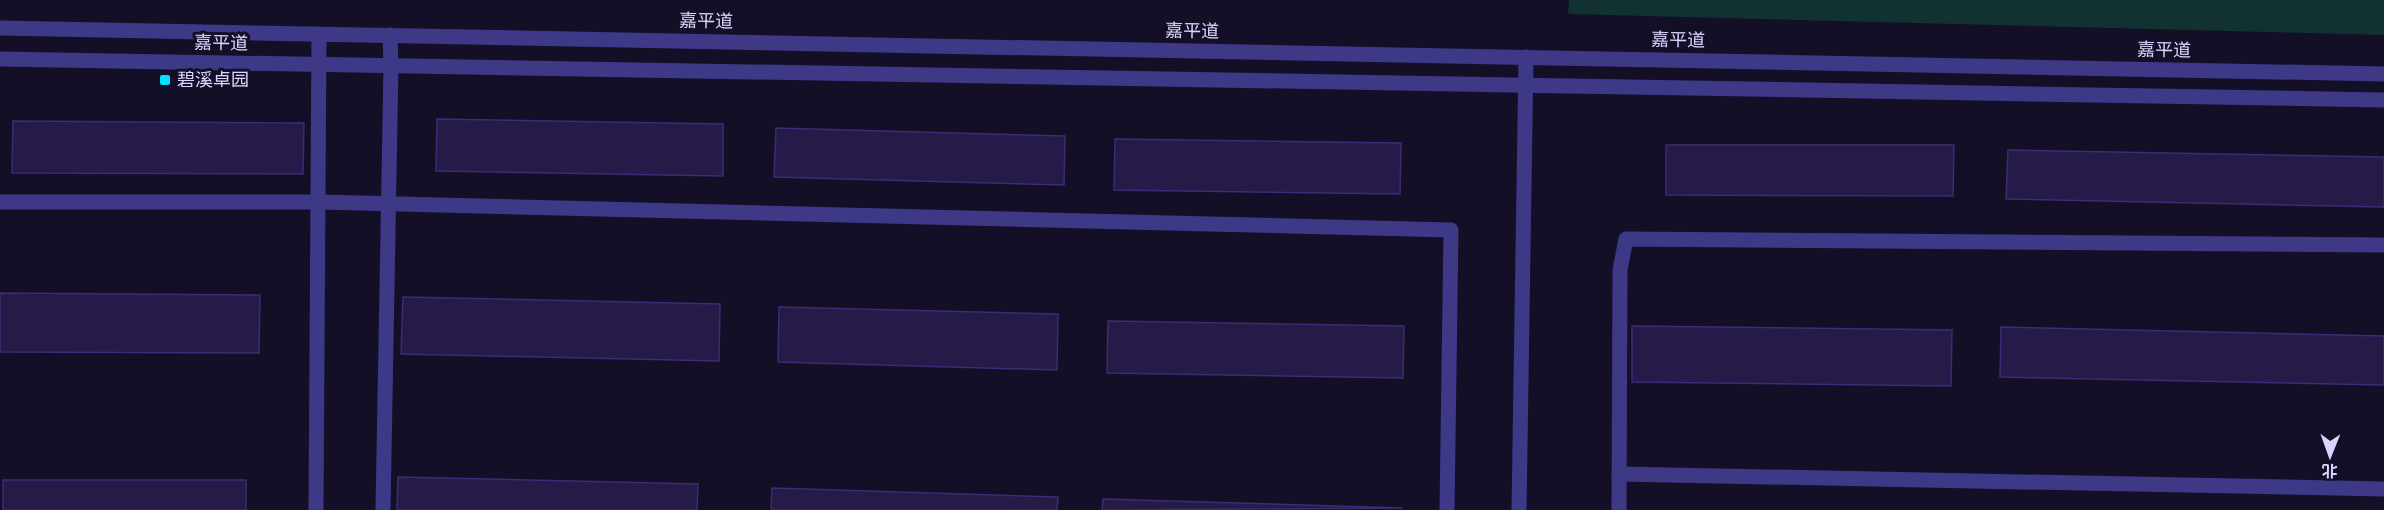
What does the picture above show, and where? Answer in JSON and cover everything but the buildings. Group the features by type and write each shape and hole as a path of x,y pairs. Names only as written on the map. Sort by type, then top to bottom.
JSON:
{"street":[{"name":"嘉平道","path":"0,28 2384,74"},
{"path":"316,510 320,202 319,34"},
{"path":"383,510 390,35"},
{"path":"1519,510 1526,57"},
{"name":"嘉平道","path":"0,59 2384,100"},
{"path":"0,202 320,202 1451,230 1447,510"},
{"path":"1619,510 1620,270 1626,239 2384,245"},
{"path":"1619,474 2384,489"}],"green space":[{"path":"1569,0 2384,0 2384,35 1568,14"}],"place":[{"name":"碧溪卓园","path":"165,80"}]}
